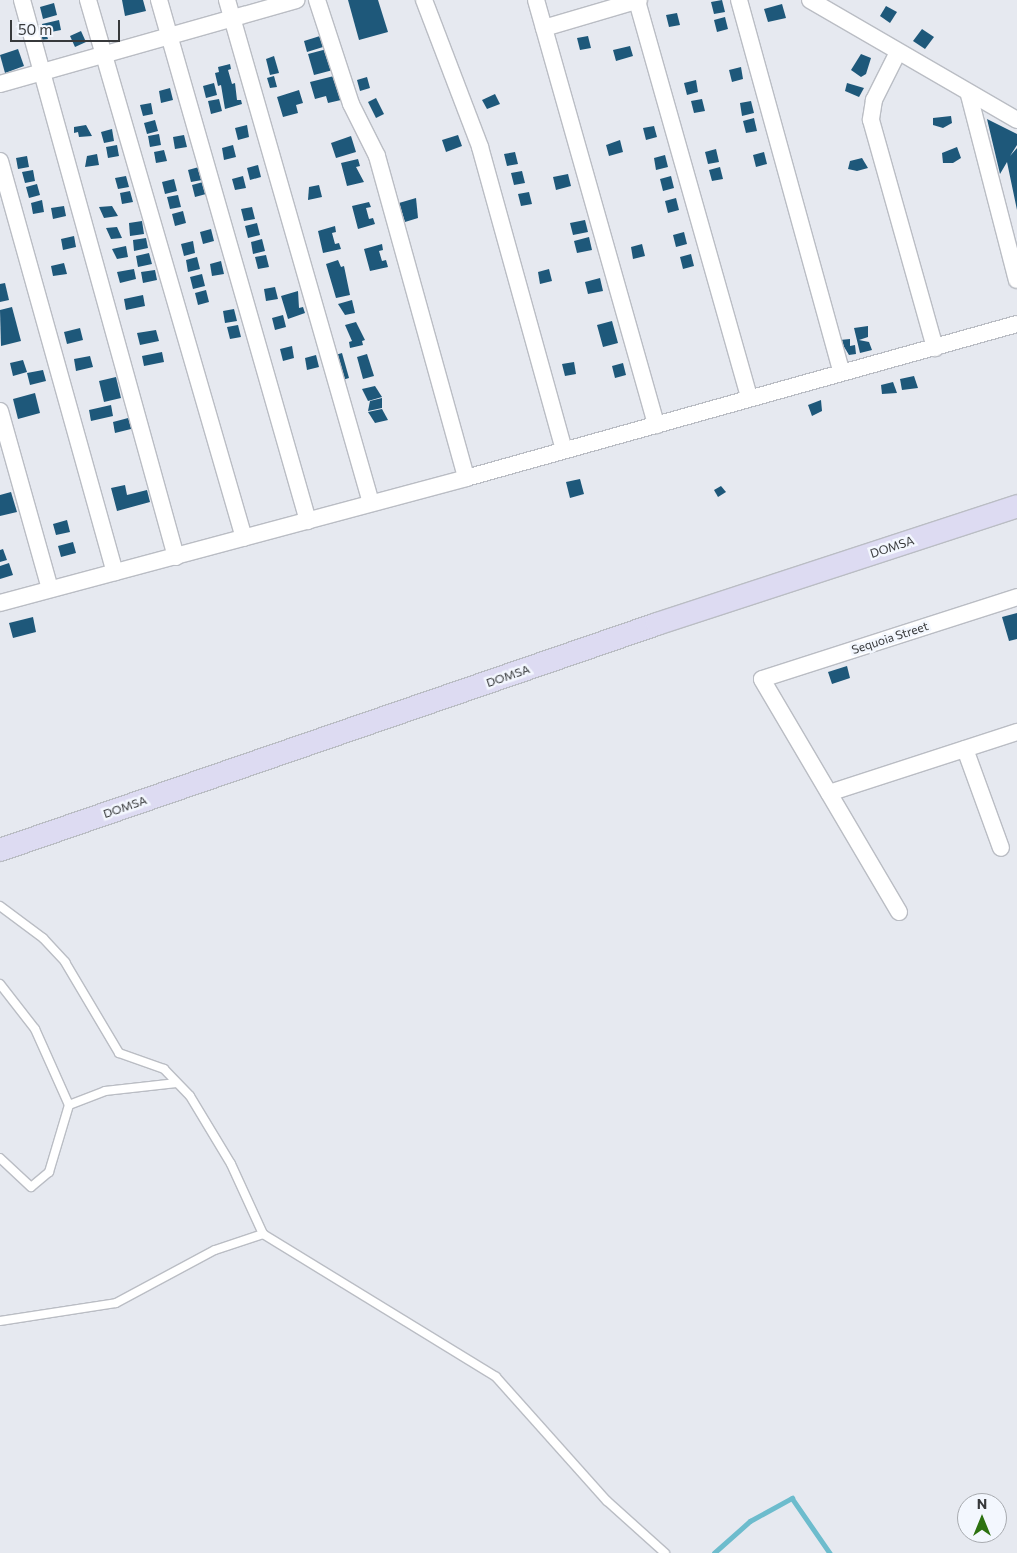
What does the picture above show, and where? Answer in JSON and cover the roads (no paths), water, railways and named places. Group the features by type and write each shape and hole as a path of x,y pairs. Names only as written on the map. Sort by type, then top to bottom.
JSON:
{"main road":[{"name":"DOMSA","path":"0,850 675,618 1017,506"}],"street":[{"path":"22,0 176,557"},
{"path":"88,0 244,538"},
{"path":"158,0 308,521"},
{"path":"227,0 371,503"},
{"path":"0,84 296,0"},
{"path":"317,0 351,104 376,156 466,478"},
{"path":"424,0 480,147 564,450"},
{"path":"536,0 656,425"},
{"path":"544,28 638,0 749,398"},
{"path":"738,0 841,371"},
{"path":"810,0 969,95 1017,120"},
{"path":"898,52 874,100 870,120 935,348"},
{"path":"969,95 1017,280"},
{"path":"0,161 115,572"},
{"path":"0,603 466,478 841,371 935,348 1017,324"},
{"path":"0,411 50,590"},
{"name":"Sequoia Street","path":"829,793 762,679 1017,597"},
{"path":"899,912 829,793 1017,732"},
{"path":"965,749 1001,848"}],"lane":[{"path":"0,906 43,938 65,962 103,1030 119,1053 164,1069 190,1096 204,1116 231,1164 263,1234 496,1378 607,1501 665,1553"},
{"path":"0,984 36,1029 69,1105 50,1172 30,1187 0,1158"},
{"path":"69,1105 105,1091 177,1082"},
{"path":"0,1321 116,1302 215,1250 263,1234"}],"waterway":[{"path":"714,1553 750,1521 792,1498 830,1553"}]}
